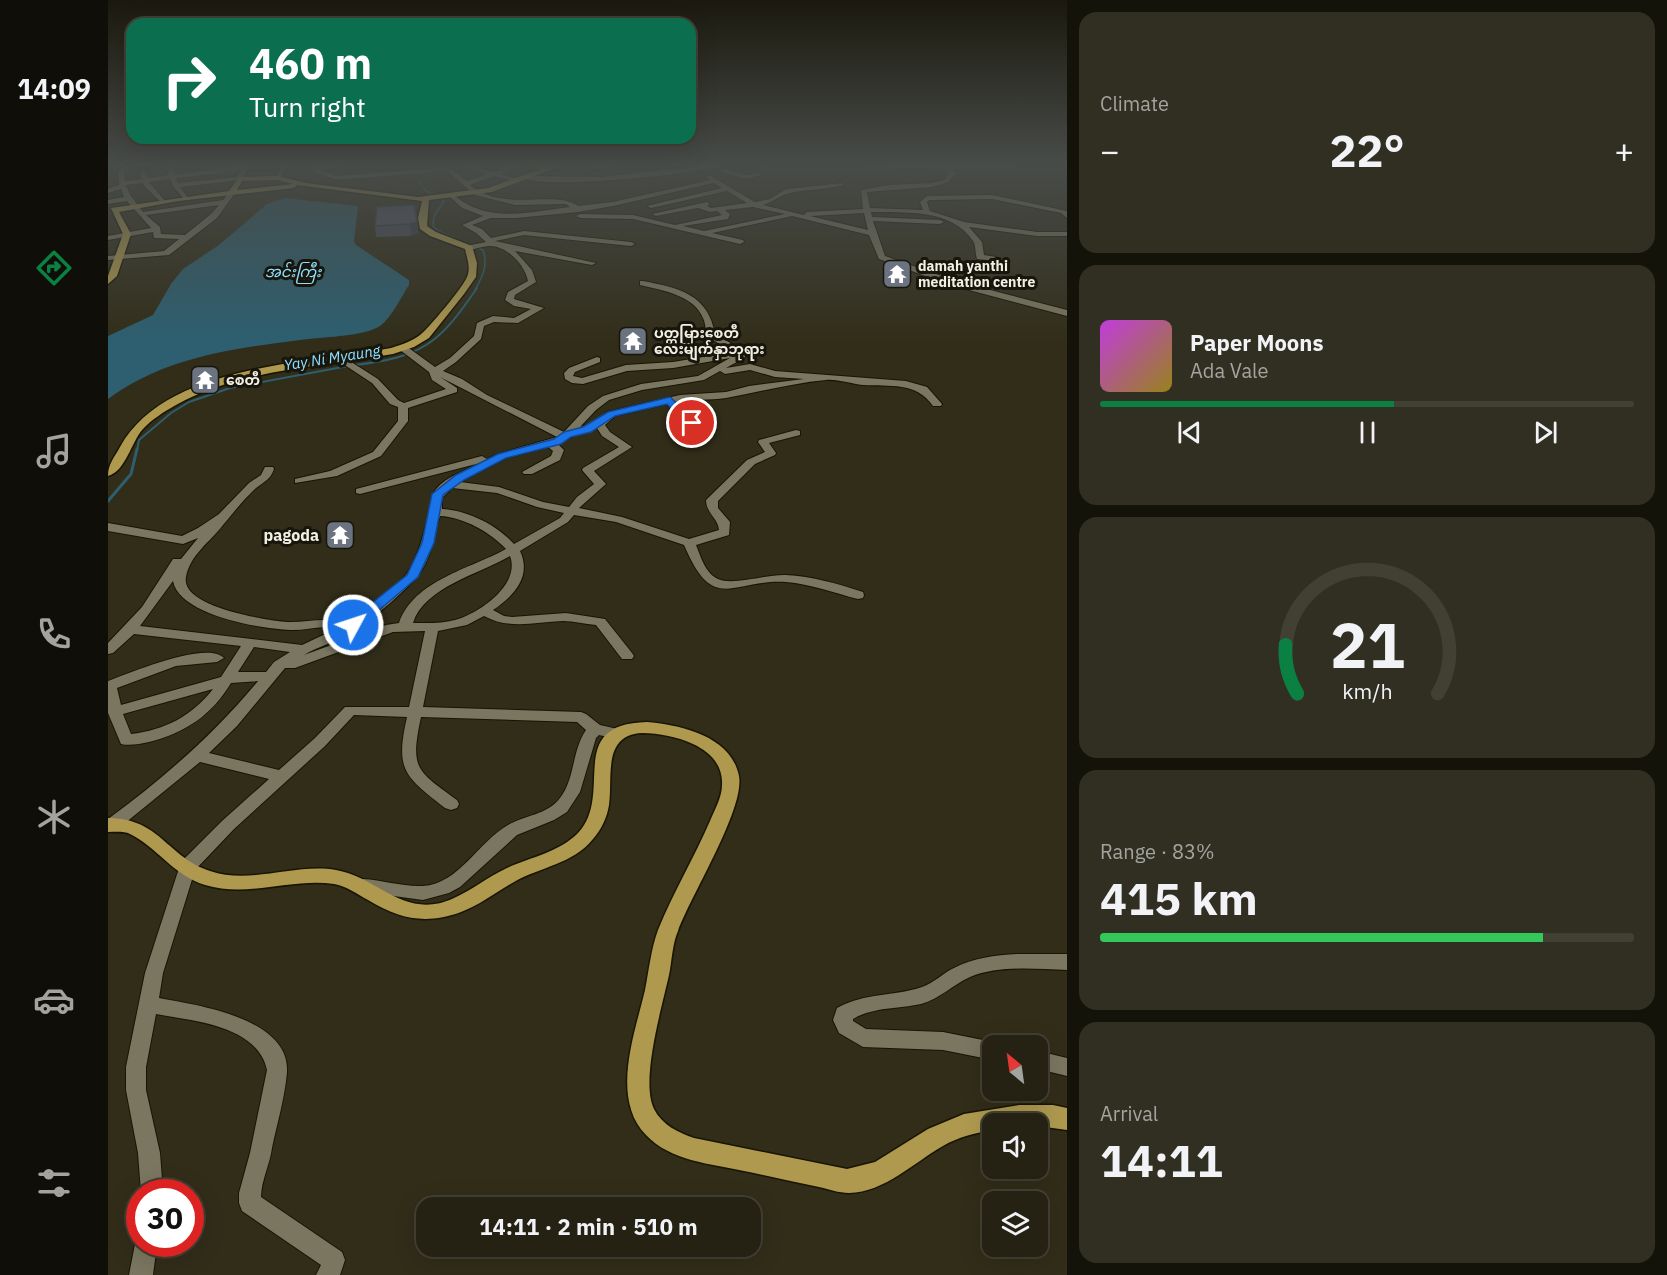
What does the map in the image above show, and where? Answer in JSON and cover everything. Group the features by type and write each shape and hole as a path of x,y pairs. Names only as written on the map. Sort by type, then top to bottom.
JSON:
{"main road":[{"path":"108,281 113,276 127,234 120,224"},
{"path":"108,472 121,459 129,438 143,422 183,397 228,381 403,348 417,342 430,331 472,277 476,247 424,228 423,224"},
{"path":"111,825 135,828 204,878 229,882 316,875 348,880 363,886 385,901 407,910 420,913 437,911 468,901 516,872 566,852 590,831 603,796 602,762 605,749 608,741 617,734 645,728 675,732 711,747 725,761 731,780 730,795 716,830 667,934 639,1082 642,1108 655,1129 677,1144 694,1149 847,1181 861,1180 887,1171 951,1130 987,1121 1030,1115 1067,1119"}],"street":[{"path":"149,224 157,233"},
{"path":"108,258 166,253 204,224"},
{"path":"470,224 466,225 504,247 592,263"},
{"path":"660,224 740,242"},
{"path":"673,226 687,224"},
{"path":"702,234 754,224"},
{"path":"832,224 872,233"},
{"path":"871,224 872,233 885,259 953,283 1067,313"},
{"path":"959,224 979,243 980,257 993,259"},
{"path":"962,224 1037,234 1067,234"},
{"path":"108,238 127,234 157,233 187,237"},
{"path":"148,255 157,233"},
{"path":"476,247 524,233 630,244"},
{"path":"434,371 447,368 463,353 470,340 478,336 480,325 493,319 515,321 540,308 517,304 509,300 511,294 530,285 532,277 528,269 504,247"},
{"path":"643,283 658,286 695,302 707,315 711,335 741,355"},
{"path":"403,348 434,371 459,381 484,397 566,436"},
{"path":"597,360 572,370 568,373 568,377 579,381 626,368 673,365 741,355"},
{"path":"701,378 740,358 741,355"},
{"path":"342,360 375,381 394,402 403,406 454,390 435,378 434,371"},
{"path":"566,436 592,408 611,395 640,387 701,378 744,367 775,374 909,384 933,395 938,405"},
{"path":"360,491 474,461 551,444 600,423 611,414 670,400 726,395 749,388 774,387 828,377"},
{"path":"670,400 680,414 703,432"},
{"path":"299,481 333,474 377,454 403,421 403,406"},
{"path":"405,626 410,611 423,598 449,580 477,569 564,520 581,499 600,484 587,470 627,447 606,434 600,423"},
{"path":"450,484 499,490 541,505 618,519 688,543 725,532 724,522 712,508 712,500 752,462 771,453 763,442 796,433"},
{"path":"528,472 556,458 559,450 551,444"},
{"path":"111,825 144,801 232,722 279,665 346,630 412,577 428,543 438,494 450,484 502,456"},
{"path":"269,469 267,477 253,484 201,541 182,568 178,587 189,599 237,618 289,626 338,623 346,630"},
{"path":"116,711 228,679 272,673 376,632 405,626 432,629 470,619 503,595 514,582 518,561 513,549 492,530 460,514 436,512"},
{"path":"108,527 183,540 202,531 223,516"},
{"path":"108,650 130,629 169,579 184,548 183,540"},
{"path":"688,543 708,579 721,584 731,586 776,579 816,583 858,595"},
{"path":"483,610 501,620 566,617 600,622 627,656"},
{"path":"130,629 304,650"},
{"path":"432,629 432,642 408,752 410,766 417,777 451,804"},
{"path":"218,658 193,658 174,662 108,686 117,722 126,740 166,731 194,719 228,679 250,642"},
{"path":"151,1179 149,1153 136,1090 137,1056 154,973 187,867 280,776 320,742 350,710 581,717 596,729 617,734"},
{"path":"363,886 425,893 441,889 459,878 513,830 552,816 574,789 581,770 585,745 596,729"},
{"path":"196,756 280,776"},
{"path":"982,1049 943,1041 863,1038 846,1027 843,1020 844,1014 857,1007 930,993 959,974 981,966 1018,962 1067,962"},
{"path":"148,1004 242,1026 273,1051 277,1060 277,1070 261,1153 249,1193 250,1203 334,1260 328,1275"},
{"path":"1048,1062 1067,1067"},
{"path":"141,1275 144,1257"}],"water":[{"name":"အင်းကြီး","path":"244,224 356,224 354,241 356,245 409,280 409,285 388,317 380,326 373,329 345,336 255,346 203,356 154,373 130,384 108,399 108,336 153,315 171,284 183,269 219,245"}],"building":[{"path":"375,224 412,224 410,224 375,226"}],"waterway":[{"name":"Yay Ni Myaung","path":"433,224 438,231 483,250 484,270 475,290"},
{"name":"Yay Ni Myaung","path":"355,365 397,357 427,344 451,323 477,288"},
{"name":"Yay Ni Myaung","path":"137,451 139,440 171,413 189,402 230,388 348,366"},
{"name":"Yay Ni Myaung","path":"108,501 131,474 137,449"}],"place":[{"name":"damah yanthi meditation centre","path":"897,274"},
{"name":"ပတ္တမြား‌စေတီ‌ လေးမျက်နှာဘုရား","path":"633,341"},
{"name":"စေတီ","path":"205,380"},
{"name":"pagoda","path":"340,535"}],"route":[{"path":"353,625 412,577 428,543 430,527 436,512 436,498 442,489 460,477 502,456 551,444 567,435 600,423 611,414 625,410 670,400 675,409 692,423"}]}
